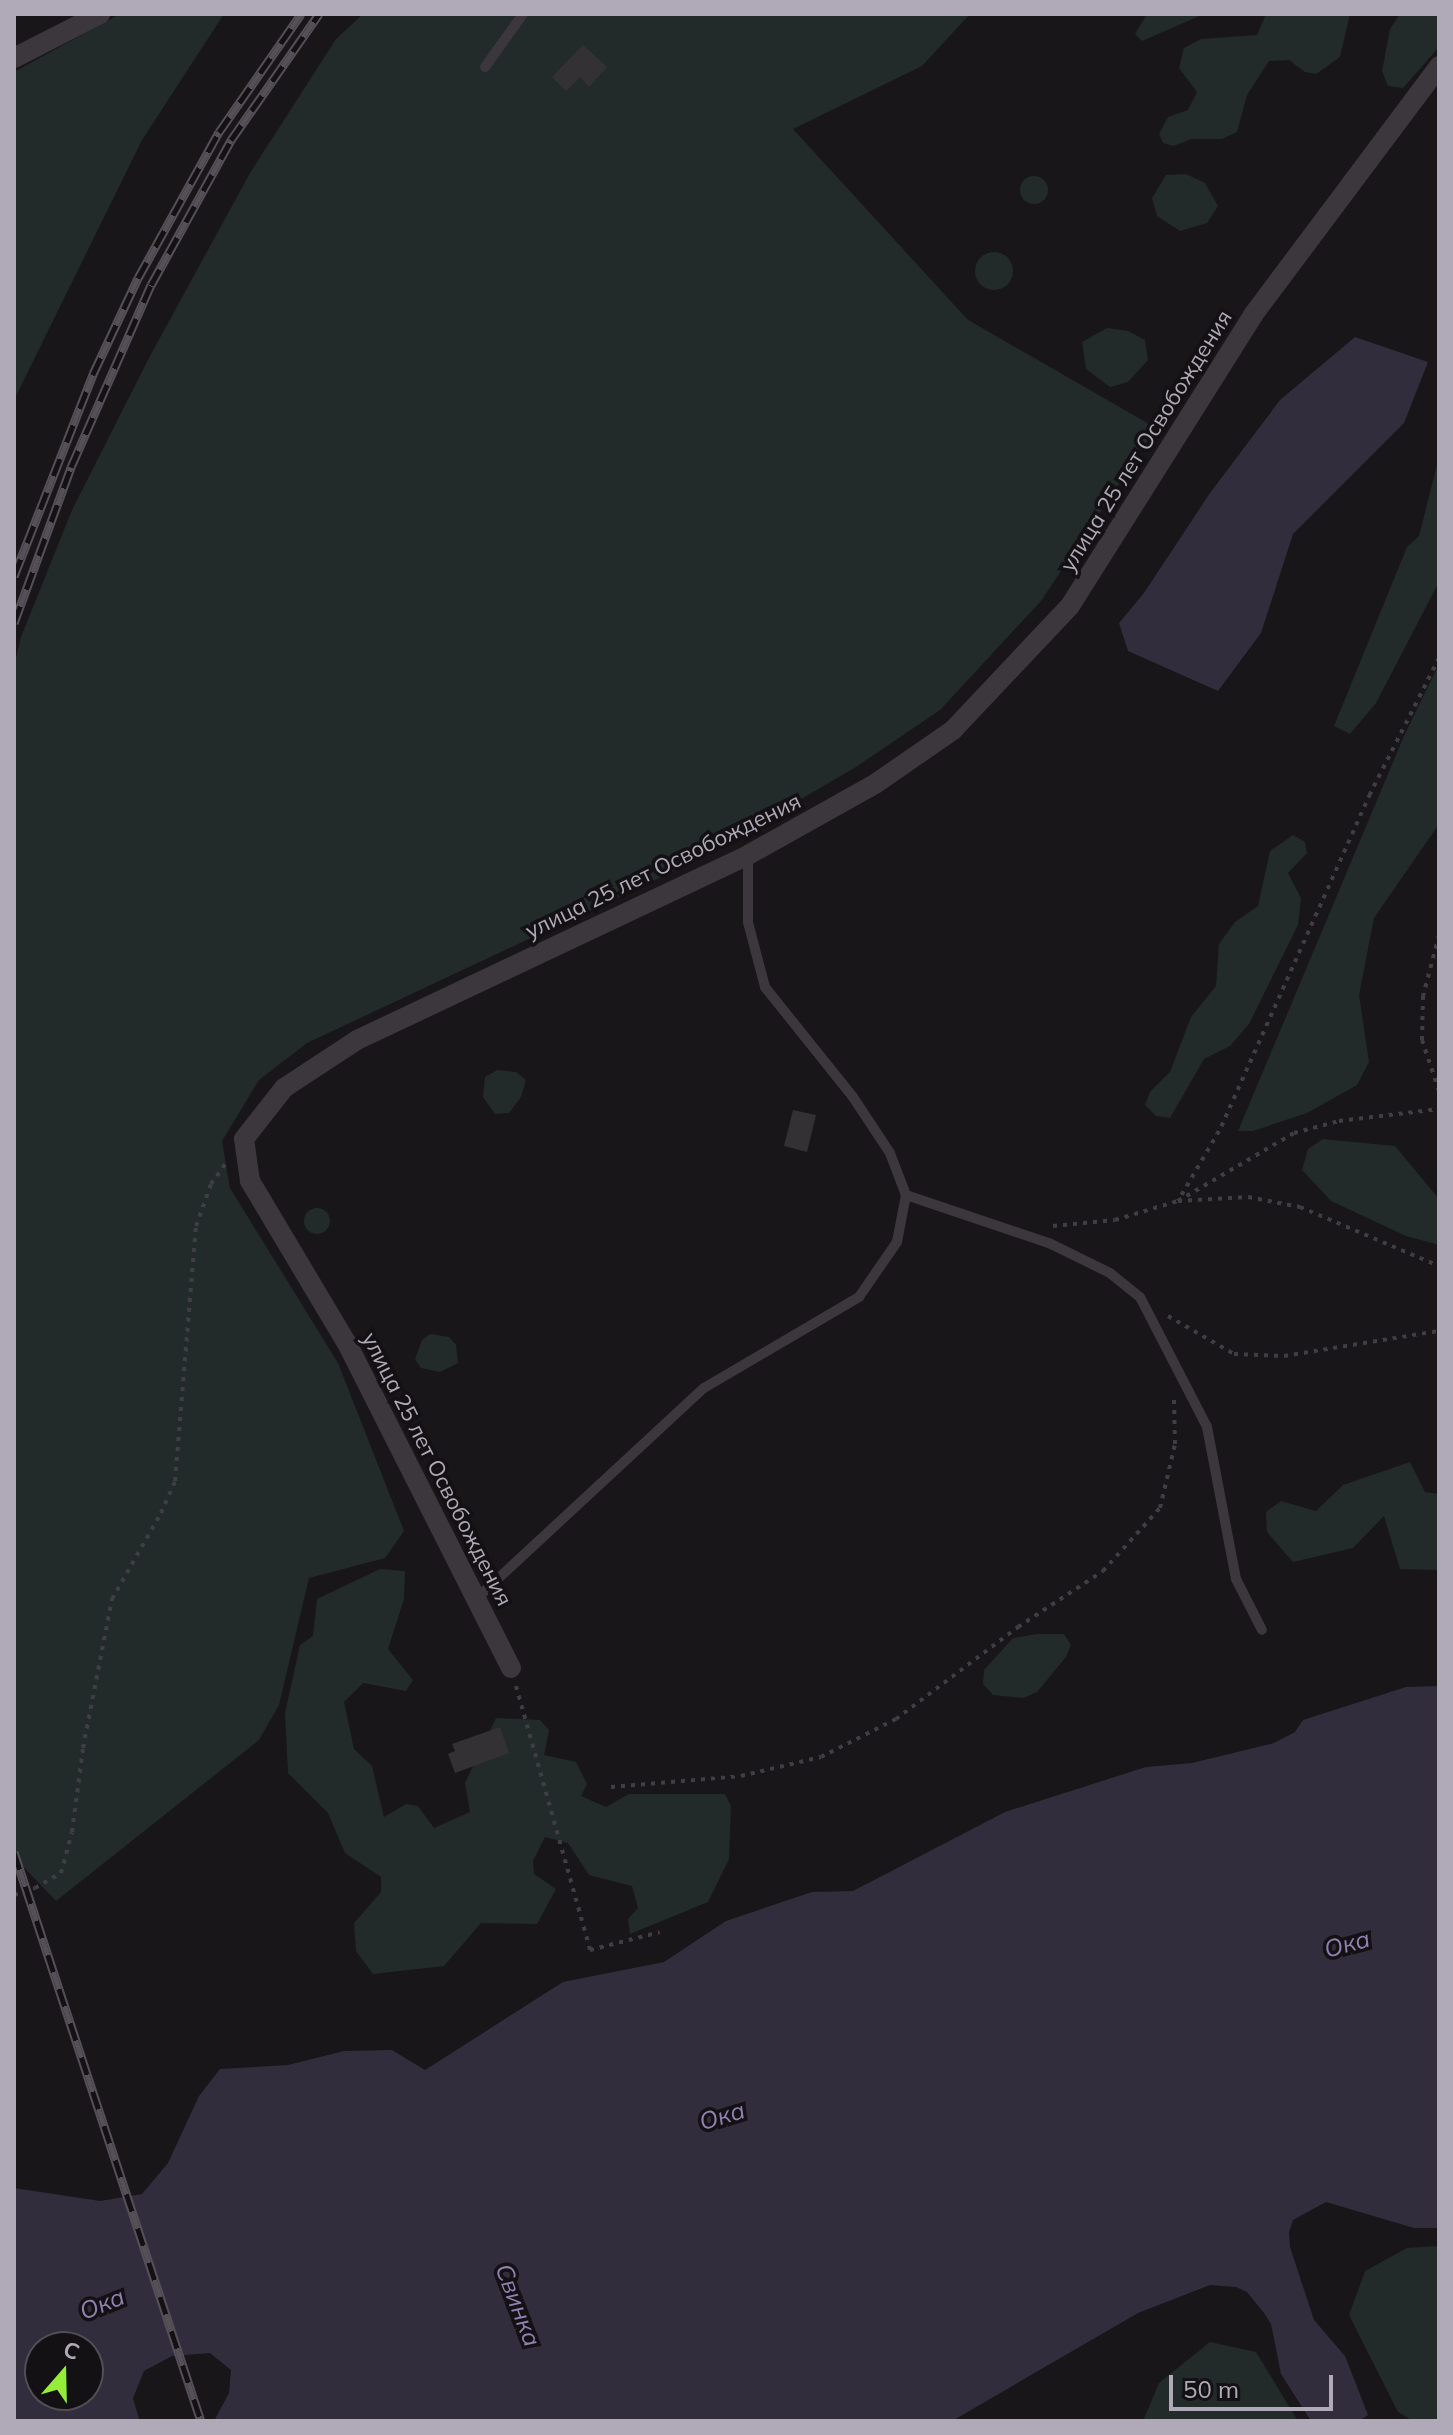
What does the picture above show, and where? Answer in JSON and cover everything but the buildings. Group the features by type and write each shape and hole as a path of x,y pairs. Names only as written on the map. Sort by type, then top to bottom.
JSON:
{"street":[{"path":"14,58 100,14"},
{"name":"улица 25 лет Освобождения","path":"511,1668 346,1342 250,1181 244,1139 284,1088 357,1040 748,855 875,784 953,730 1070,606 1253,315 1439,66"}],"lane":[{"path":"485,67 523,14"},
{"path":"476,1599 704,1388 859,1297 897,1242 906,1195 890,1153 853,1097 765,987 748,922 748,855"},
{"path":"906,1195 1049,1243 1110,1273 1140,1297 1207,1427 1236,1579 1262,1630"}],"path":[{"path":"1178,1201 1219,1131 1370,794 1439,658"},
{"path":"1439,935 1423,996 1422,1040 1439,1091"},
{"path":"1178,1201 1294,1133 1339,1121 1439,1109"},
{"path":"14,1895 35,1888 61,1873 72,1832 83,1748 112,1599 161,1513 175,1481 196,1226 211,1184 244,1139"},
{"path":"1049,1227 1115,1220 1178,1201 1248,1197 1300,1207 1439,1266"},
{"path":"1140,1297 1189,1330 1234,1354 1284,1356 1439,1331"},
{"path":"611,1787 741,1776 821,1757 896,1719 1018,1627 1103,1571 1160,1508 1175,1444 1173,1358"},
{"path":"511,1668 590,1950 660,1932"}],"shaded area":[{"path":"120,14 224,14 142,140 14,400 14,72"},
{"path":"363,14 970,14 922,66 793,129 968,320 1156,428 1041,601 940,710 856,767 693,862 307,1043 259,1080 222,1141 230,1188 338,1363 404,1531 385,1558 309,1578 279,1705 259,1740 56,1901 14,1857 14,666 21,637 72,510 150,356 250,173 336,39"},
{"path":"1147,14 1204,14 1142,41 1135,34"},
{"path":"1266,14 1350,14 1340,57 1316,74 1305,72 1289,60 1269,61 1247,95 1237,132 1222,139 1192,139 1173,146 1163,143 1159,134 1168,117 1188,110 1197,92 1179,68 1184,48 1201,39 1257,35"},
{"path":"1400,14 1439,14 1439,47 1403,88 1388,86 1382,71 1390,29"},
{"path":"1186,174 1205,183 1218,206 1207,223 1180,231 1157,216 1152,198 1166,175"},
{"path":"1034,176 1044,180 1048,190 1044,200 1034,204 1024,200 1020,190 1024,180"},
{"path":"994,252 1008,257 1013,271 1008,285 994,290 980,285 975,271 980,257"},
{"path":"1107,328 1128,331 1145,340 1148,360 1128,382 1110,387 1086,369 1082,342"},
{"path":"1439,457 1439,582 1376,703 1350,734 1334,726 1407,547 1419,536"},
{"path":"1439,664 1439,824 1374,918 1359,995 1369,1062 1357,1085 1307,1113 1253,1131 1238,1131 1404,736"},
{"path":"1293,835 1305,842 1307,853 1288,873 1301,898 1298,925 1249,1024 1230,1046 1204,1059 1170,1118 1156,1116 1145,1105 1150,1092 1170,1072 1191,1017 1216,986 1219,944 1235,922 1258,906 1270,851"},
{"path":"497,1070 516,1072 526,1080 521,1097 509,1113 495,1114 483,1097 485,1077"},
{"path":"1323,1139 1395,1146 1439,1199 1439,1245 1406,1236 1331,1201 1302,1170 1308,1149"},
{"path":"317,1208 326,1212 330,1221 326,1230 317,1234 308,1230 304,1221 308,1212"},
{"path":"430,1334 449,1337 456,1345 458,1363 440,1372 421,1368 415,1359 422,1340"},
{"path":"1410,1462 1425,1492 1439,1494 1438,1570 1400,1569 1384,1516 1353,1548 1293,1562 1267,1532 1266,1512 1281,1501 1316,1511 1343,1485"},
{"path":"380,1569 405,1571 404,1599 388,1649 413,1680 406,1691 363,1683 344,1702 354,1749 372,1766 384,1817 406,1804 418,1806 434,1828 470,1812 465,1783 496,1718 540,1720 549,1730 544,1755 576,1762 587,1784 581,1796 606,1807 629,1794 725,1794 731,1806 729,1859 708,1902 630,1934 628,1919 638,1908 632,1886 589,1875 568,1843 545,1837 533,1861 534,1874 556,1889 537,1924 481,1923 444,1966 373,1974 356,1951 354,1923 381,1892 381,1877 345,1853 328,1813 288,1773 285,1713 300,1645 313,1636 317,1599"},
{"path":"1064,1634 1071,1645 1066,1657 1037,1692 1023,1698 993,1695 983,1684 984,1670 1013,1638"},
{"path":"1439,2246 1439,2421 1413,2421 1398,2412 1349,2315 1365,2271 1407,2248"},
{"path":"1210,2342 1256,2352 1298,2421 1143,2421 1159,2383"}],"water":[{"path":"1355,337 1428,362 1404,423 1293,534 1261,633 1218,691 1128,651 1119,623 1144,593 1210,493 1280,400"},
{"path":"1439,1686 1439,2228 1414,2228 1326,2202 1293,2220 1289,2232 1290,2247 1314,2320 1345,2356 1368,2415 1359,2421 1311,2421 1281,2374 1271,2324 1264,2313 1247,2292 1236,2287 1210,2285 1138,2313 952,2421 214,2421 229,2393 231,2370 210,2353 172,2356 144,2371 133,2398 139,2419 143,2421 14,2421 14,2188 100,2201 142,2194 168,2163 199,2096 220,2069 288,2065 344,2051 392,2050 425,2070 563,1982 664,1962 726,1921 812,1892 853,1891 1005,1812 1146,1767 1192,1763 1274,1743 1295,1732 1303,1720 1406,1687"}],"railway":[{"path":"14,576 93,374 138,278 219,132 301,14"},
{"path":"14,623 71,467 151,285 231,140 319,14"},
{"path":"14,1852 201,2421"}],"water label":[{"name":"Ока","path":"1347,1944"},
{"name":"Ока","path":"722,2116"},
{"name":"Ока","path":"102,2304"},
{"name":"Свинка","path":"518,2305"}]}
